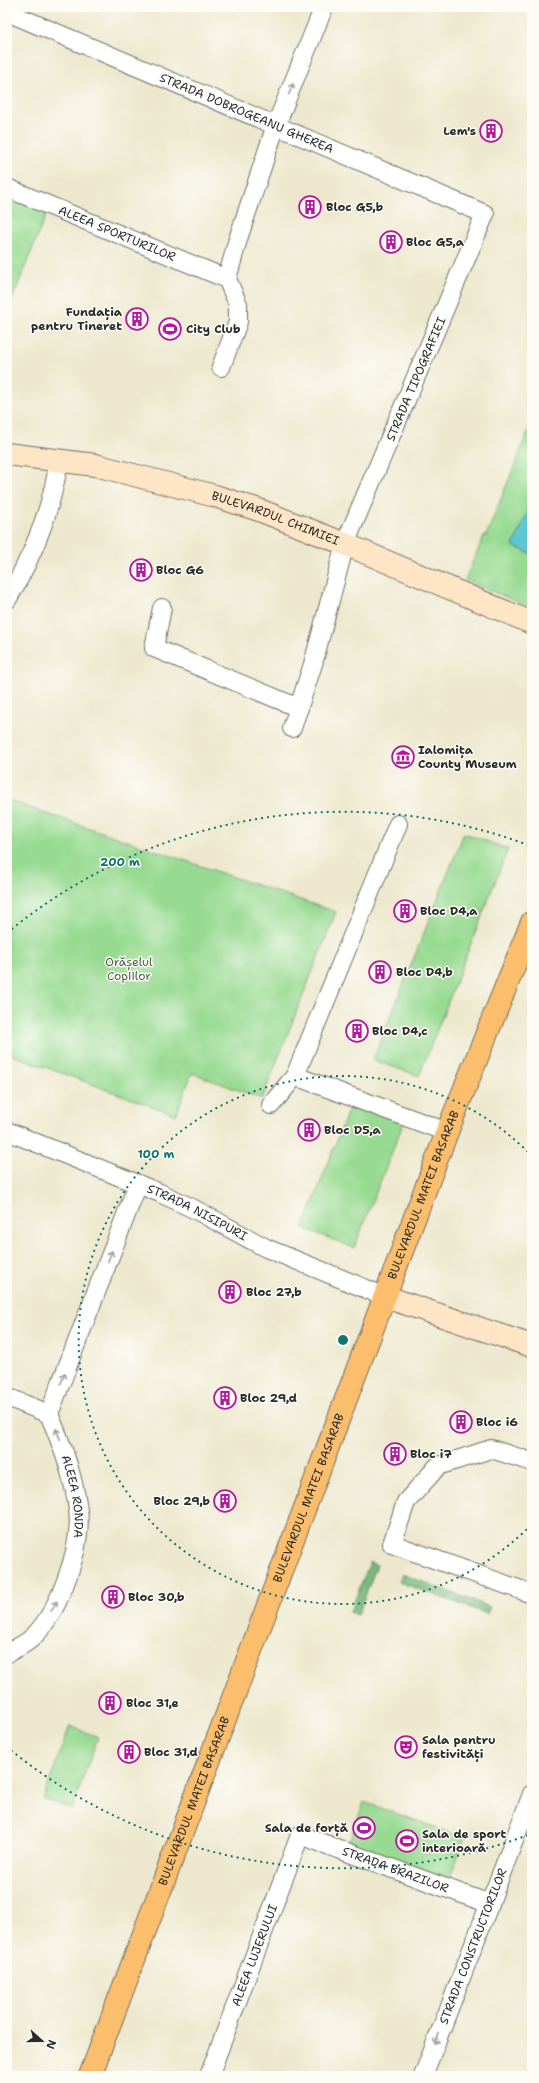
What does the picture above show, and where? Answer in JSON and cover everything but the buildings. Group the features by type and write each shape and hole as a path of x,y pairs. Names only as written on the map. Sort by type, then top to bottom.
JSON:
{"main road":[{"name":"BULEVARDUL MATEI BASARAB","path":"90,2076 386,1298 447,1132 532,922"}],"street":[{"path":"221,367 238,322 238,304 227,279 238,239 276,125 324,7"},
{"name":"STRADA DOBROGEANU GHEREA","path":"7,12 485,214"},
{"name":"ALEEA SPORTURILOR","path":"7,188 227,279"},
{"name":"STRADA TIPOGRAFIEI","path":"292,728 313,664 346,544 485,214"},
{"name":"BULEVARDUL CHIMIEI","path":"7,454 59,459 95,465 215,496 259,510 346,544 532,623"},
{"path":"7,600 22,574 36,544 55,488 59,459"},
{"path":"162,608 154,648 299,708"},
{"path":"271,1105 295,1076 398,824"},
{"path":"295,1076 447,1132"},
{"name":"STRADA NISIPURI","path":"7,1131 194,1208 266,1248 386,1298"},
{"path":"7,1397 49,1414 138,1184"},
{"path":"386,1298 532,1346"},
{"name":"ALEEA RONDA","path":"7,1654 32,1638 57,1602 77,1538 79,1511 73,1482 60,1440 49,1414"},
{"path":"532,1462 491,1449 438,1466 406,1502 392,1544 532,1594"},
{"name":"STRADA CONSTRUCTORILOR","path":"423,2076 532,1794"},
{"name":"STRADA BRAZILOR","path":"300,1835 490,1904"},
{"name":"ALEEA LUJERULUI","path":"210,2076 300,1835"}],"green space":[{"path":"7,188 50,205 7,312"},
{"path":"532,422 532,503 513,546 532,554 532,608 465,580 484,536 486,536"},
{"name":"Orășelul Copiilor","path":"7,800 336,912 262,1099 192,1073 176,1115 7,1053"},
{"path":"464,833 508,849 419,1076 373,1060"},
{"path":"353,1098 405,1119 354,1248 303,1228"},
{"path":"370,1562 377,1565 358,1615 350,1612"},
{"path":"402,1574 490,1607 487,1614 399,1582"},
{"path":"70,1726 98,1737 72,1809 43,1799"},
{"name":"Sala de sport interioară","path":"364,1802 465,1838 449,1880 348,1845"}],"water":[{"path":"532,503 532,554 513,546"}],"place":[{"name":"Lem's","path":"491,131"},
{"name":"Bloc G5,b","path":"310,207"},
{"name":"Bloc G5,a","path":"391,242"},
{"name":"Fundația pentru Tineret","path":"137,319"},
{"name":"City Club","path":"170,329"},
{"name":"Bloc G6","path":"141,570"},
{"name":"Ialomița County Museum","path":"403,757"},
{"name":"Bloc D4,a","path":"405,911"},
{"name":"Bloc D4,b","path":"380,972"},
{"name":"Bloc D4,c","path":"357,1031"},
{"name":"Bloc D5,a","path":"309,1130"},
{"name":"Bloc 27,b","path":"230,1292"},
{"name":"Bloc 29,d","path":"225,1398"},
{"name":"Bloc i6","path":"461,1422"},
{"name":"Bloc i7","path":"395,1454"},
{"name":"Bloc 29,b","path":"225,1501"},
{"name":"Bloc 30,b","path":"113,1597"},
{"name":"Bloc 31,e","path":"110,1703"},
{"name":"Sala pentru festivități","path":"406,1747"},
{"name":"Bloc 31,d","path":"129,1752"},
{"name":"Sala de forță","path":"364,1828"},
{"name":"Sala de sport interioară","path":"407,1841"}]}
